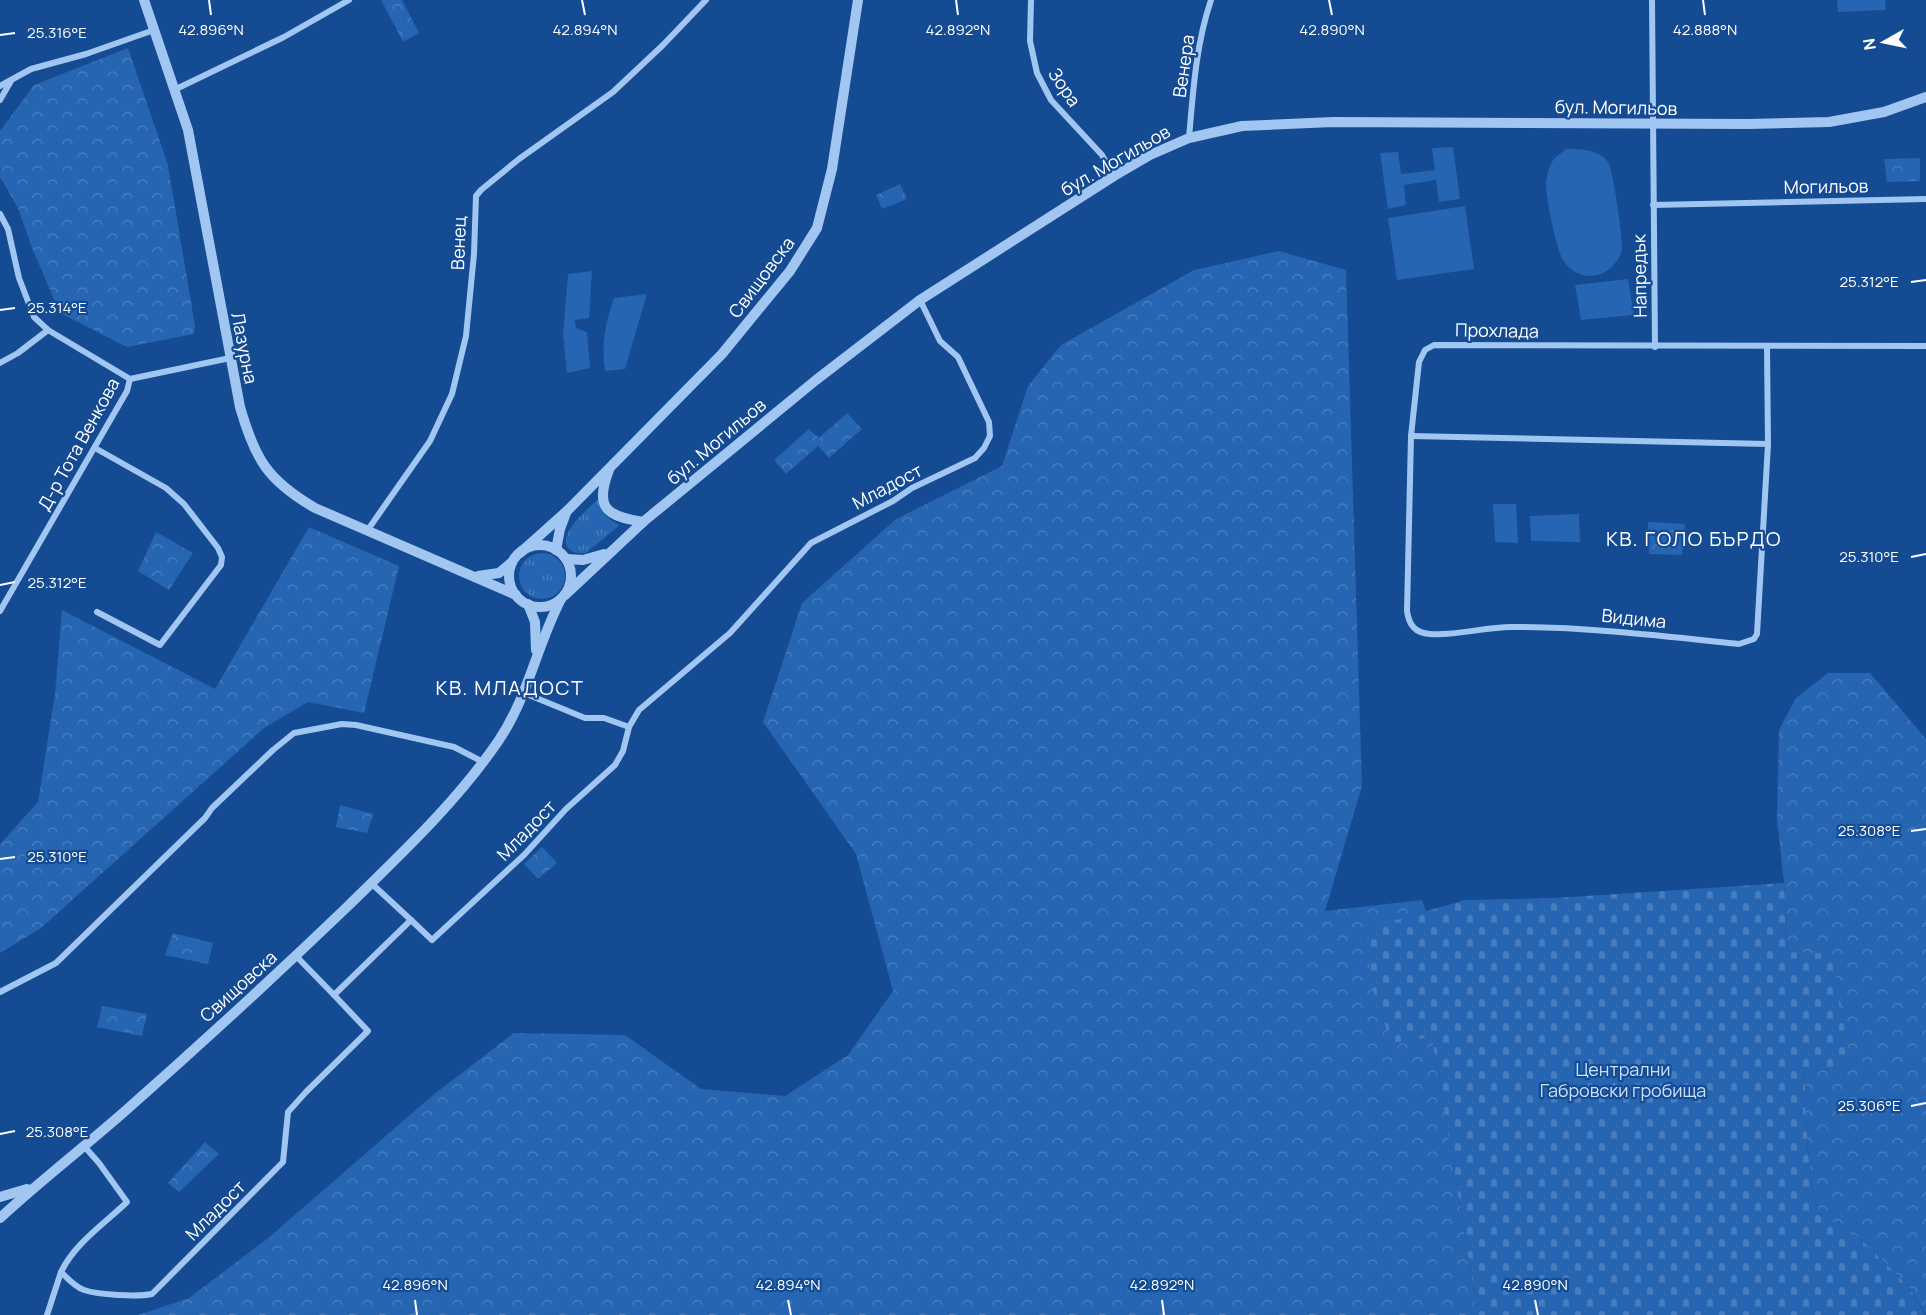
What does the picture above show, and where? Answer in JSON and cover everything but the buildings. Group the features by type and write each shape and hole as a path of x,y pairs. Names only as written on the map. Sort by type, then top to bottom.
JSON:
{"street":[{"name":"Лазурна","path":"144,0 188,130 240,407 254,449 274,479 293,495 315,508 516,595"},
{"path":"174,90 284,37 349,0"},
{"name":"Венец","path":"367,531 430,441 452,394 466,336 474,254 476,196 519,159 613,92 706,0"},
{"name":"Свищовска","path":"517,556 568,510 722,354 789,271 817,228 832,169 858,0"},
{"name":"Зора","path":"1031,0 1030,41 1037,73 1052,100 1102,155 1114,176"},
{"name":"Венера","path":"1189,138 1194,79 1205,17 1211,0"},
{"name":"Напредък","path":"1652,0 1655,347"},
{"path":"0,86 31,69 86,54 154,30"},
{"path":"0,100 11,80"},
{"name":"бул. Могильов","path":"563,597 643,522 816,380 920,300 1114,176 1150,155 1189,138 1242,126 1321,123 1748,124 1829,122 1884,112 1926,97"},
{"name":"Могильов","path":"1653,205 1926,199"},
{"path":"0,214 8,229 19,278 34,317 48,330 130,380"},
{"name":"Младост","path":"411,920 432,940 524,855 567,809 615,765 623,751 629,727 639,710 730,633 811,543 893,501 912,488 975,458 984,448 990,436 989,422 958,357 940,341 920,300"},
{"path":"0,363 18,353 48,330"},
{"name":"Прохлада","path":"1411,436 1419,362 1425,350 1434,345 1926,346"},
{"name":"Видима","path":"1411,436 1407,611 1408,620 1416,630 1429,634 1509,627 1594,629 1739,644 1754,639 1757,634 1768,444 1767,347"},
{"name":"Д-р Тота Венкова","path":"0,611 95,448 127,391 130,380 230,358"},
{"path":"1411,436 1768,444"},
{"path":"95,448 175,495 218,548 222,557 221,565 160,645 97,612"},
{"path":"612,464 603,490 605,507 617,517 643,522"},
{"name":"Свищовска","path":"556,550 560,529 568,510"},
{"path":"475,576 499,573 517,556 530,547 541,545 556,550 566,560 571,577 563,597 552,605 543,607 528,604 516,595 510,578 517,556"},
{"name":"бул. Могильов","path":"566,560 591,559 610,552"},
{"name":"Свищовска","path":"0,1218 122,1113 296,956 419,836 500,739 524,693 536,656 563,597"},
{"name":"Свищовска","path":"528,604 535,622 536,656"},
{"path":"524,693 585,718 604,718 629,727"},
{"path":"0,992 56,963 205,818 212,808 294,733 342,724 356,725 454,747 483,762"},
{"path":"296,956 334,995 411,920 371,883"},
{"name":"Младост","path":"61,1272 85,1291 134,1296 152,1294 283,1162 288,1112 368,1031 334,995"},
{"path":"47,1315 67,1260 76,1248 127,1202 84,1146"},
{"path":"0,1197 31,1189"}],"green space":[{"path":"381,0 402,0 419,33 403,42"},
{"path":"1837,0 1885,0 1886,10 1838,12"},
{"path":"128,48 168,165 195,326 194,334 127,347 60,313 32,248 18,208 0,177 0,131 34,85"},
{"path":"1453,147 1460,199 1439,202 1436,180 1404,185 1406,205 1388,209 1380,153 1398,152 1401,174 1435,170 1432,148"},
{"path":"1566,149 1599,154 1610,167 1622,248 1613,266 1598,275 1586,276 1566,265 1560,254 1555,235 1546,182 1553,160"},
{"path":"1920,158 1920,181 1887,182 1884,159"},
{"path":"900,184 907,199 882,209 876,195"},
{"path":"1465,206 1474,269 1397,280 1388,218"},
{"path":"1279,251 1346,270 1362,786 1325,911 1422,900 1426,911 1368,929 1432,1036 1478,1315 138,1315 189,1298 267,1239 433,1095 514,1033 625,1035 701,1089 785,1096 848,1055 893,991 856,854 763,722 802,603 896,519 1002,466 1028,386 1061,345 1194,270"},
{"path":"592,271 589,318 575,320 576,328 587,332 590,368 567,373 563,335 568,274"},
{"path":"1628,279 1634,315 1581,320 1575,285"},
{"path":"647,294 625,369 605,371 603,352 605,334 614,298"},
{"path":"847,413 862,429 829,458 818,446 786,474 774,460 809,429 819,438"},
{"path":"598,499 606,515 620,525 586,553 572,551 566,542 570,529"},
{"path":"1493,504 1516,504 1518,543 1495,542"},
{"path":"1579,514 1580,542 1531,541 1530,516"},
{"path":"1648,522 1685,524 1682,555 1649,554"},
{"path":"309,527 399,566 364,713 308,702 264,728 41,928 0,953 0,844 38,802 55,694 62,610 215,689"},
{"path":"156,532 193,553 169,590 138,571"},
{"path":"542,553 558,560 565,576 558,592 542,599 526,592 519,576 526,560"},
{"path":"1828,673 1870,673 1926,739 1926,1315 1909,1287 1869,1247 1842,1224 1822,1220 1812,1186 1804,1072 1850,1067 1788,952 1777,820 1779,730 1795,699"},
{"path":"340,805 373,814 367,833 336,827"},
{"path":"542,847 557,863 538,879 524,864"},
{"name":"Централни Габровски гробища","path":"1784,883 1788,952 1833,954 1850,1067 1804,1072 1810,1168 1816,1204 1822,1220 1842,1224 1909,1287 1925,1315 1478,1315 1432,1037 1391,1043 1370,981 1368,928 1465,900 1555,898"},
{"path":"173,933 213,943 208,964 165,955"},
{"path":"102,1006 147,1014 142,1036 97,1027"},
{"path":"205,1142 219,1154 179,1192 168,1183"}],"district":[{"name":"КВ. ГОЛО БЪРДО","path":"1694,538"},
{"name":"КВ. МЛАДОСТ","path":"510,687"}]}
